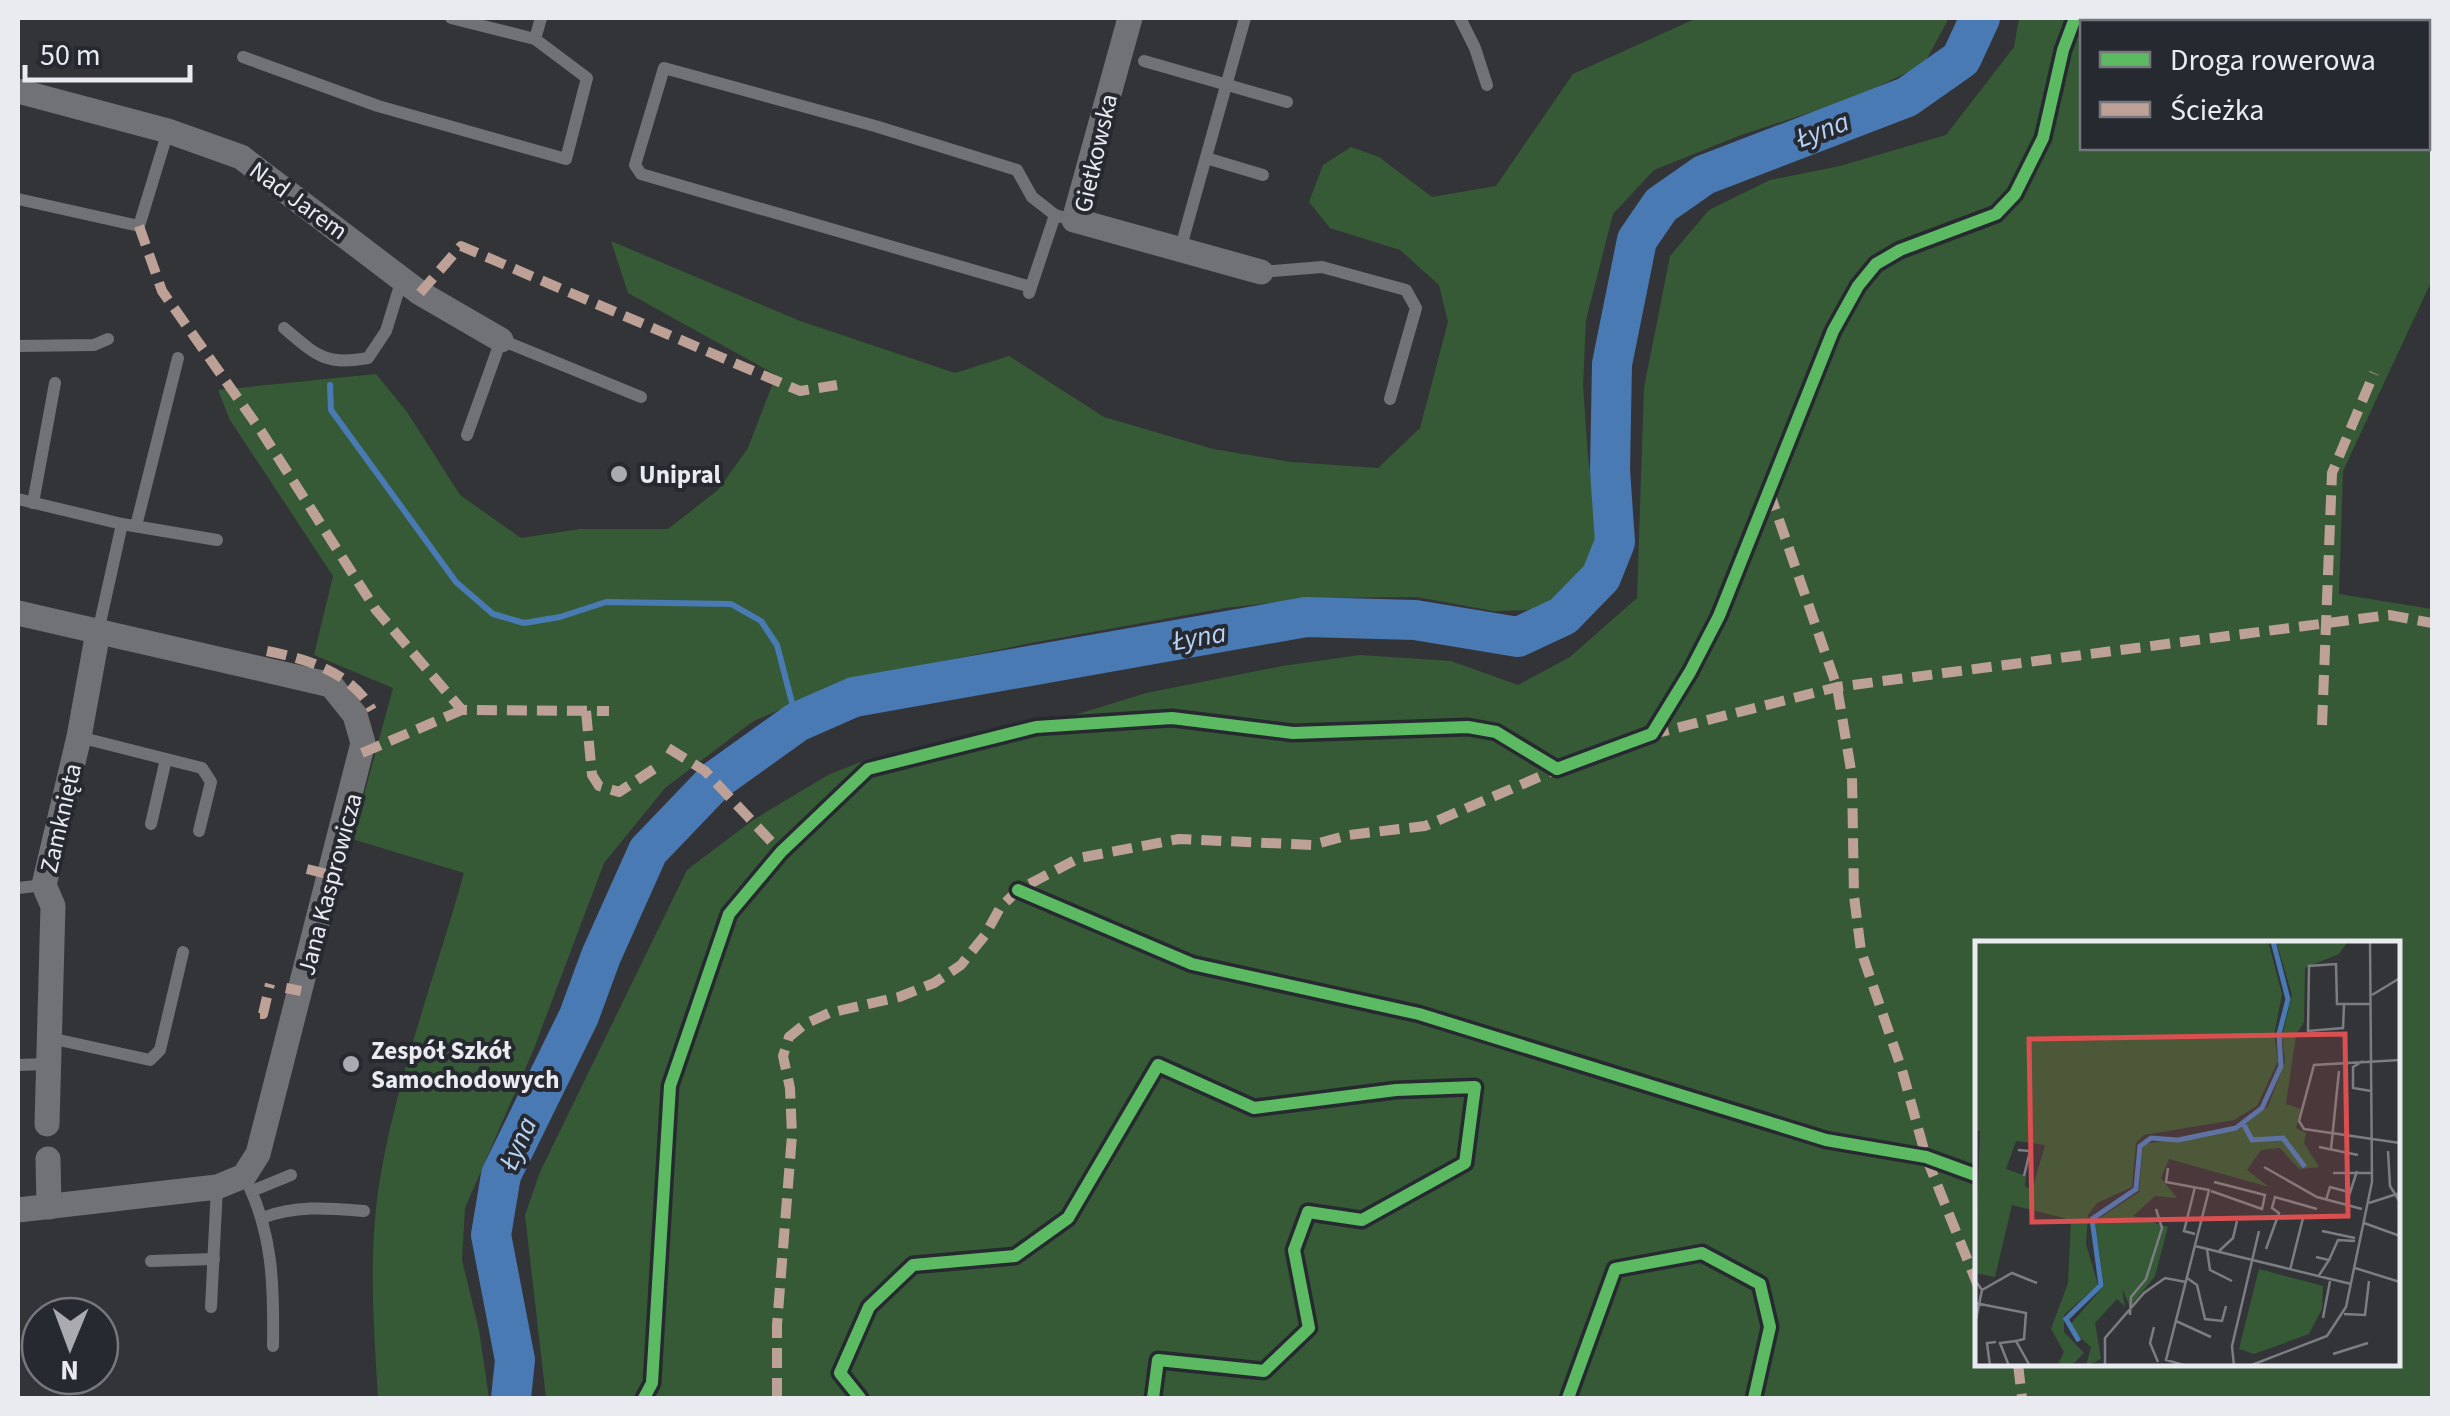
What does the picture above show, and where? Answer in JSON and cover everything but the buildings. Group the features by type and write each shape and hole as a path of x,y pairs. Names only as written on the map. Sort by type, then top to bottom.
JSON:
{"street":[{"name":"Gietkowska","path":"1130,18 1064,218 1261,272"},
{"name":"Nad Jarem","path":"18,91 168,131 240,157 420,293 502,340"},
{"name":"Jana Kasprowicza","path":"18,613 331,685 360,726 364,744 361,762 248,1184"},
{"name":"Zamknięta","path":"47,1124 53,906 44,884 79,738 98,632"},
{"path":"48,1160 49,1207"},
{"path":"18,1210 248,1184"}],"lane":[{"path":"243,58 378,106 566,159 587,78 535,39 451,18"},
{"path":"535,39 541,18"},
{"path":"1180,250 1245,18"},
{"path":"1460,18 1487,85"},
{"path":"1144,61 1287,102"},
{"path":"664,68 1016,170 1032,197 1064,218 1030,290 641,174 634,165 664,68"},
{"path":"18,199 139,226 168,131"},
{"path":"1206,158 1262,174"},
{"path":"1261,272 1322,267 1406,290 1416,308 1390,400"},
{"path":"284,328 317,356 341,363 368,358 386,330 402,278"},
{"path":"18,346 94,344 108,338"},
{"path":"467,435 502,340 641,396"},
{"path":"98,632 178,358"},
{"path":"33,503 56,383"},
{"path":"18,499 129,525 217,540"},
{"path":"79,738 202,768 211,782 199,831"},
{"path":"151,824 166,759"},
{"path":"18,888 44,884"},
{"path":"50,1038 150,1060 160,1050 183,952"},
{"path":"18,1065 47,1064"},
{"path":"274,1346 274,1286 268,1234 248,1184 291,1175"},
{"path":"211,1308 217,1187"},
{"path":"262,1218 282,1210 312,1206 364,1211"},
{"path":"151,1260 214,1260"}],"green space":[{"path":"1697,18 1949,18 1924,64 1855,98 1741,135 1654,170 1613,214 1586,320 1583,385 1598,539 1577,588 1538,610 1493,611 1417,597 1315,598 1225,608 838,683 752,722 665,788 604,863 533,1051 465,1208 462,1260 479,1330 489,1398 378,1398 373,1274 377,1199 392,1118 464,873 352,839 393,688 314,655 333,576 230,420 218,390 376,374 407,412 460,495 521,538 580,529 668,529 718,490 748,448 776,375 628,293 611,241 800,321 955,373 1009,356 1104,417 1213,449 1291,462 1378,468 1420,428 1448,322 1439,285 1400,250 1330,228 1309,202 1323,165 1351,147 1379,157 1432,197 1496,186 1573,74"},
{"path":"2019,18 2167,20 2080,20 2080,150 2430,150 2432,98 2432,280 2343,471 2339,594 2432,609 2432,1398 546,1398 525,1215 540,1172 687,870 753,820 828,775 868,759 1036,727 1146,693 1282,666 1360,655 1451,661 1518,685 1570,657 1637,598 1644,388 1670,256 1709,210 1770,180 1840,166 1946,135 2014,47"}],"waterway":[{"name":"Łyna","path":"511,1398 515,1360 491,1235 501,1175 579,1016 648,851 716,780 797,722 854,697 1306,617 1415,620 1518,637 1563,616 1601,577 1615,542 1610,470 1612,364 1637,240 1661,205 1704,175 1907,97 1961,59 1980,18"},
{"path":"330,385 331,410 456,582 493,614 524,623 560,617 606,602 731,604 761,621 777,645 797,722"}],"marked path":[{"path":"139,226 162,291 261,431 376,610 462,710 609,711"},
{"path":"420,293 461,246 800,391 837,385"},
{"path":"2322,725 2332,473 2374,373"},
{"path":"1769,491 1837,687 1852,776 1854,896 1861,951 1902,1070 1926,1157 1975,1279"},
{"path":"1649,735 1837,687 2389,615 2432,623"},
{"path":"267,651 327,669 352,686 372,710"},
{"path":"362,753 462,710"},
{"path":"586,711 592,775 599,786 619,792 660,765"},
{"path":"668,748 705,771 781,852"},
{"path":"777,1398 777,1325 792,1135 790,1088 783,1056 789,1037 805,1024 829,1013 899,997 934,983 961,965 1000,908 1018,890 1079,858 1179,839 1312,845 1349,835 1425,826 1560,768"},
{"path":"307,869 331,875"},
{"path":"260,1014 270,984"},
{"path":"286,988 301,991"},
{"path":"2018,1366 2022,1398"}],"cycle path":[{"path":"644,1398 652,1383 670,1086 729,914 781,852 868,769 1036,727 1172,718 1293,733 1468,727 1496,732 1557,769 1652,734 1719,616 1833,331 1858,286 1876,264 1900,250 1996,214 2015,194 2043,138 2063,50 2075,18"},
{"path":"1018,890 1192,964 1419,1014 1826,1140 1926,1157 1975,1175"},
{"path":"860,1398 840,1373 869,1307 913,1265 1015,1256 1068,1218 1158,1065 1254,1108 1396,1090 1475,1087 1465,1163 1362,1220 1308,1212 1294,1250 1309,1328 1264,1371 1158,1360 1153,1398"},
{"path":"1568,1398 1615,1269 1702,1253 1760,1284 1770,1327 1754,1398"}],"place":[{"name":"Unipral","path":"619,474"},
{"name":"Zespół Szkół Samochodowych","path":"351,1064"}]}
